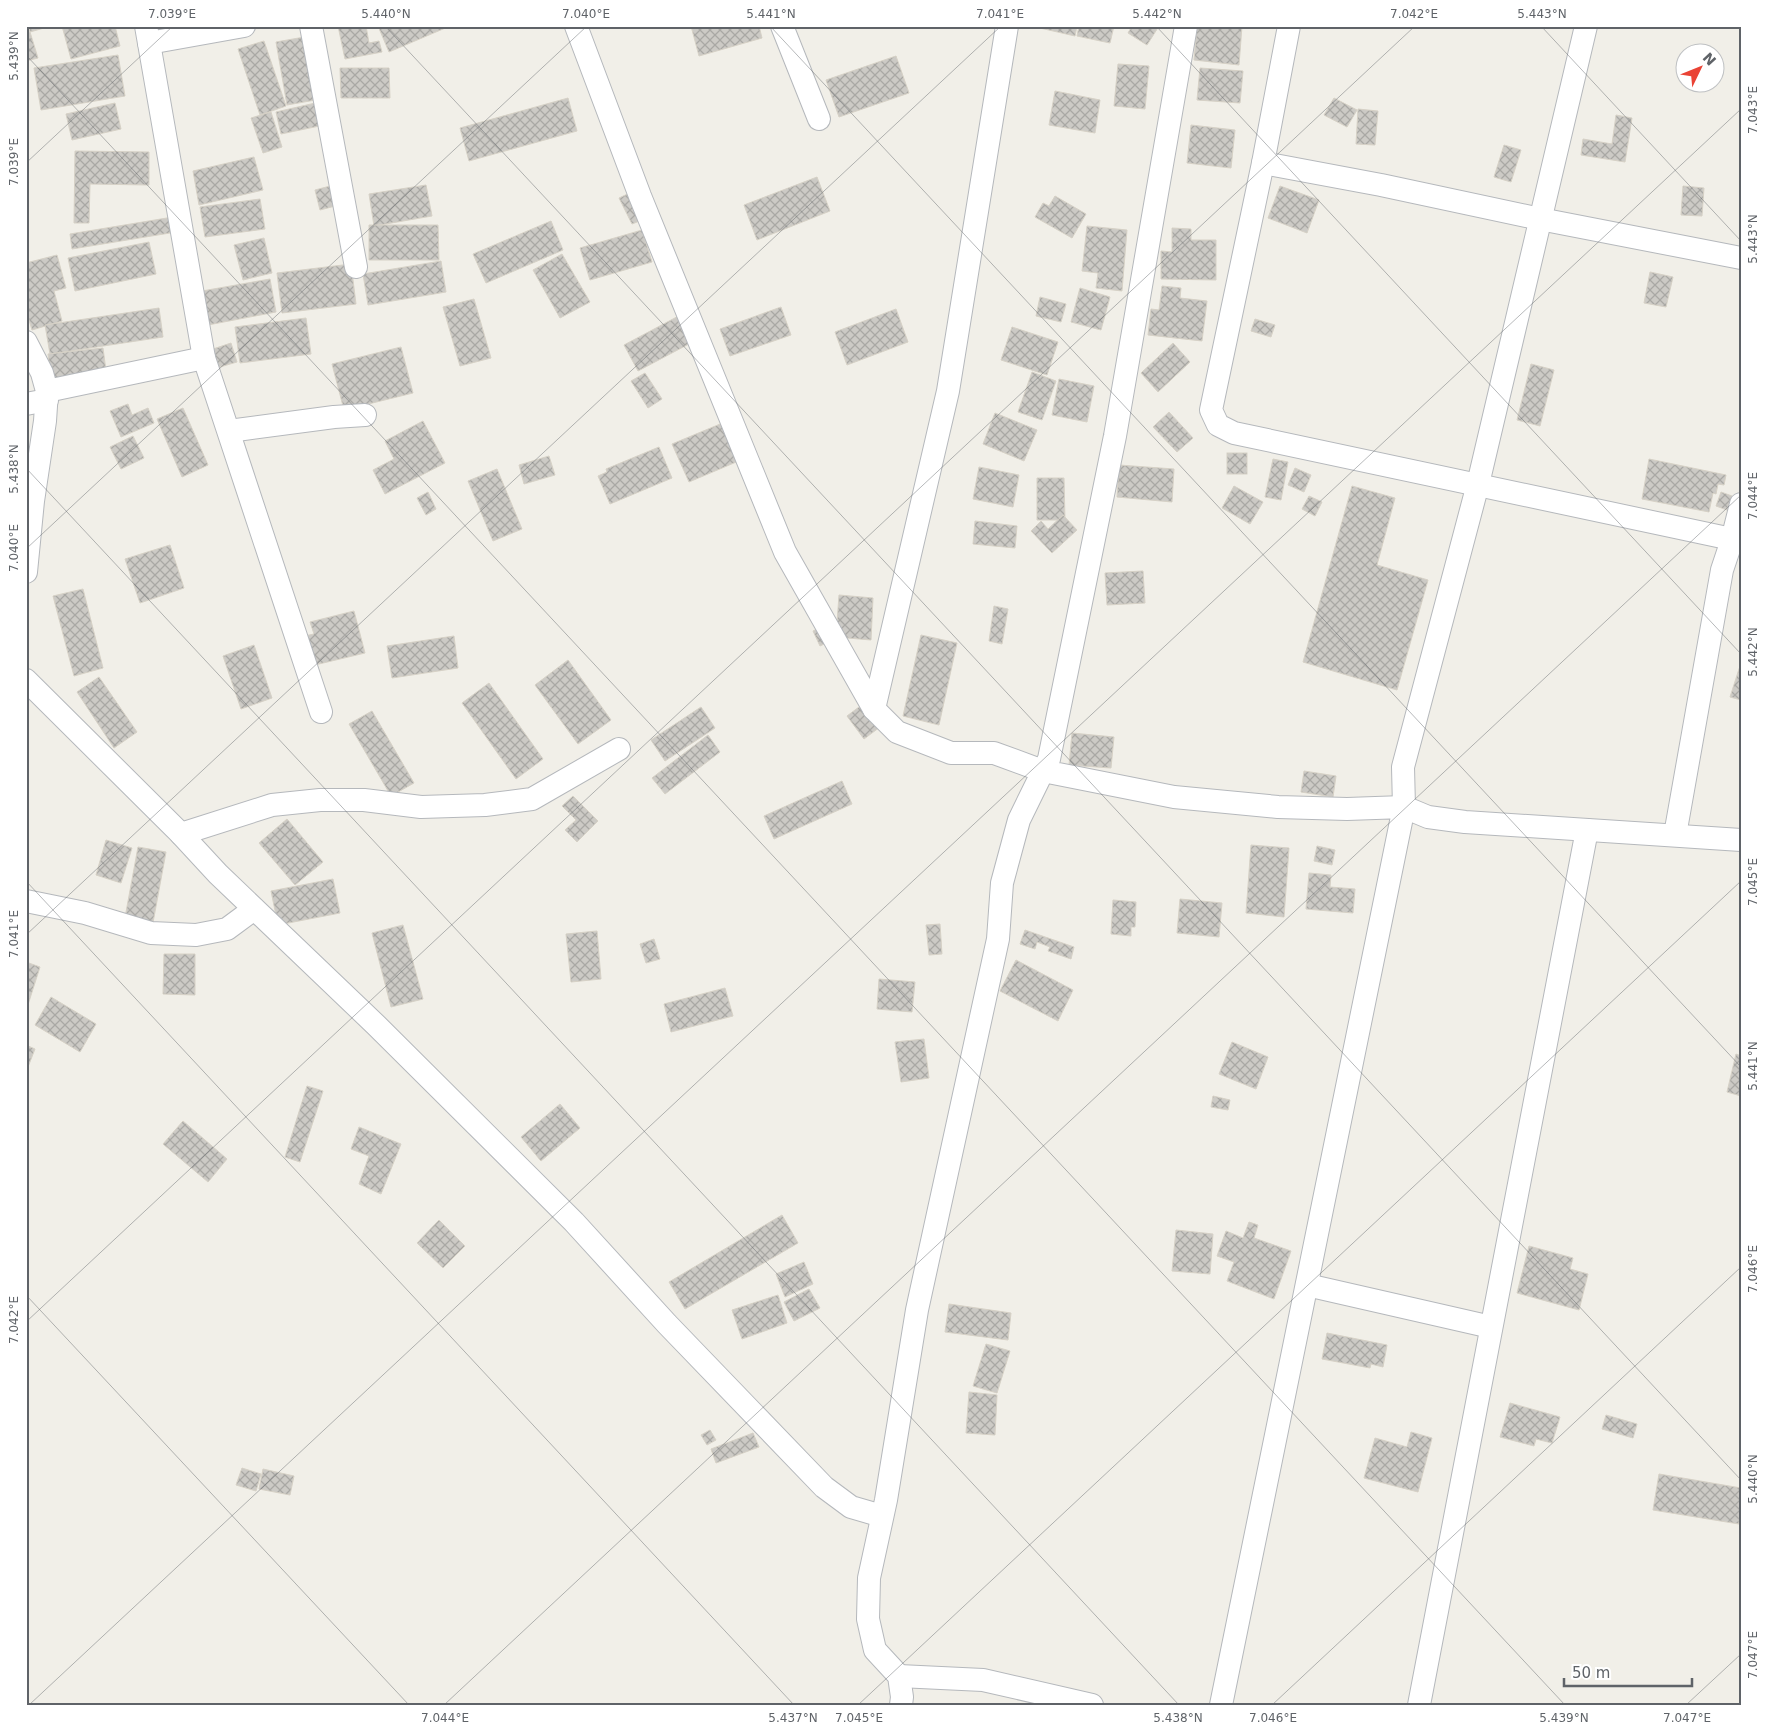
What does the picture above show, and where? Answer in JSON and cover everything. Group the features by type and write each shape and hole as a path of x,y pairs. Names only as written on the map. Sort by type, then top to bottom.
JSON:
{"street":[{"path":"244,26 148,35 204,358 321,712"},
{"path":"312,26 356,267"},
{"path":"576,26 640,196 785,552 874,709 897,732 951,752 994,753 1043,771 1174,797 1278,807 1347,809 1404,806 1428,817 1447,820 1741,840"},
{"path":"782,26 819,119"},
{"path":"874,709 948,391 1007,26"},
{"path":"901,1705 902,1697 899,1676 874,1650 868,1619 869,1578 882,1516 917,1310 998,939 1002,883 1019,820 1049,759 1115,436 1186,26"},
{"path":"1289,26 1263,163 1211,410 1218,425 1234,433 1737,540"},
{"path":"1221,1705 1404,806 1403,767 1478,484 1586,26"},
{"path":"1263,163 1741,258"},
{"path":"26,342 42,374 40,398 45,421 33,501 26,572"},
{"path":"40,398 204,358"},
{"path":"228,431 334,417 365,415"},
{"path":"1675,836 1722,570 1737,540 1741,504"},
{"path":"26,680 181,834 218,874 376,1025 574,1222 667,1324 824,1487 851,1507 882,1516"},
{"path":"181,834 272,805 320,800 364,800 421,807 485,805 532,799 619,749"},
{"path":"1419,1705 1587,830"},
{"path":"26,901 86,913 151,933 196,935 228,929 254,909"},
{"path":"1307,1284 1492,1327"},
{"path":"899,1676 984,1680 1092,1705"}],"building":[{"path":"29,26 51,26 30,32"},
{"path":"62,26 115,26 120,46 71,59"},
{"path":"338,26 366,26 369,43 379,41 382,52 345,59"},
{"path":"378,26 450,26 389,52"},
{"path":"691,26 759,26 762,38 699,56"},
{"path":"1041,26 1077,26 1075,36 1040,28"},
{"path":"1079,26 1114,26 1110,43 1077,36"},
{"path":"1132,26 1159,26 1147,45 1128,33"},
{"path":"1197,26 1242,26 1239,65 1194,60"},
{"path":"30,32 38,58 26,61 26,33"},
{"path":"310,36 321,99 287,105 276,42"},
{"path":"264,41 286,106 260,115 238,49"},
{"path":"118,55 125,96 41,110 34,68"},
{"path":"896,56 909,93 839,117 826,80"},
{"path":"1118,64 1149,66 1145,109 1114,106"},
{"path":"340,68 389,68 390,98 341,98"},
{"path":"1200,68 1243,71 1240,103 1197,100"},
{"path":"1055,91 1100,100 1095,133 1049,125"},
{"path":"568,98 577,131 469,161 460,128"},
{"path":"1334,98 1357,110 1347,127 1324,115"},
{"path":"324,101 329,124 281,134 276,112"},
{"path":"115,103 121,129 72,140 66,114"},
{"path":"1358,109 1378,111 1375,145 1356,144"},
{"path":"271,112 282,147 263,153 251,118"},
{"path":"1616,115 1632,118 1625,162 1581,155 1583,139 1612,144"},
{"path":"1191,125 1235,130 1231,168 1187,163"},
{"path":"1504,145 1521,150 1511,182 1494,177"},
{"path":"75,151 149,152 149,185 90,184 89,223 74,223"},
{"path":"254,157 263,190 199,205 193,171"},
{"path":"817,177 830,211 757,240 744,205"},
{"path":"334,185 339,205 320,210 315,190"},
{"path":"426,185 432,216 374,226 369,194"},
{"path":"1280,186 1319,200 1307,233 1268,218"},
{"path":"1683,186 1704,188 1702,216 1681,215"},
{"path":"634,191 647,218 632,224 619,198"},
{"path":"1055,196 1086,214 1072,238 1035,217 1043,203 1049,206"},
{"path":"260,199 265,229 205,237 200,207"},
{"path":"173,217 176,232 72,249 70,234"},
{"path":"551,221 563,250 486,283 473,254"},
{"path":"369,225 438,225 439,260 369,260"},
{"path":"1087,226 1127,230 1122,291 1096,288 1098,273 1082,271"},
{"path":"1172,228 1191,229 1191,240 1216,240 1216,280 1161,279 1161,251 1172,252"},
{"path":"642,230 652,262 590,280 580,248"},
{"path":"264,238 272,273 243,280 234,245"},
{"path":"149,242 156,274 75,291 68,258"},
{"path":"562,254 590,302 560,318 533,270"},
{"path":"57,255 66,288 54,291 62,321 32,330 26,310 26,263"},
{"path":"441,261 446,292 368,305 363,274"},
{"path":"351,264 356,304 282,313 277,273"},
{"path":"1650,272 1673,277 1666,307 1644,303"},
{"path":"270,279 276,312 208,325 202,291"},
{"path":"1162,286 1181,288 1180,298 1207,301 1202,341 1148,335 1151,309 1159,310"},
{"path":"1080,288 1110,297 1101,330 1071,322"},
{"path":"1040,297 1066,304 1061,322 1036,316"},
{"path":"474,299 491,358 460,366 443,307"},
{"path":"781,307 791,335 730,356 720,329"},
{"path":"159,308 163,337 50,354 45,325"},
{"path":"896,309 908,342 847,365 835,332"},
{"path":"688,311 702,337 638,371 624,345"},
{"path":"306,318 311,354 240,363 235,327"},
{"path":"1255,319 1275,325 1271,337 1251,331"},
{"path":"1012,327 1058,342 1047,375 1001,360"},
{"path":"231,343 237,362 213,369 207,351"},
{"path":"1173,343 1190,362 1158,392 1141,373"},
{"path":"401,347 413,393 344,410 332,364"},
{"path":"103,348 107,378 52,384 48,354"},
{"path":"1531,364 1554,370 1540,426 1517,420"},
{"path":"1032,372 1056,381 1042,420 1018,412"},
{"path":"645,373 662,399 648,408 631,381"},
{"path":"1059,379 1094,386 1087,422 1052,415"},
{"path":"128,404 132,415 148,408 154,423 121,437 110,411"},
{"path":"183,408 208,465 182,477 157,419"},
{"path":"1169,412 1193,438 1177,452 1153,427"},
{"path":"995,413 1037,430 1024,461 983,444"},
{"path":"423,421 445,463 385,494 373,470 394,459 385,441"},
{"path":"725,422 741,460 689,482 672,444"},
{"path":"133,436 144,458 121,469 110,447"},
{"path":"659,447 672,478 610,504 598,476 607,472 606,469"},
{"path":"1227,453 1247,453 1247,474 1227,474"},
{"path":"549,456 555,475 524,484 519,465"},
{"path":"1273,459 1288,462 1281,500 1265,497"},
{"path":"1649,459 1726,475 1724,485 1718,484 1716,494 1713,493 1709,512 1642,499"},
{"path":"1119,465 1174,469 1172,502 1117,497"},
{"path":"979,467 1019,475 1013,507 973,499"},
{"path":"1295,468 1311,475 1304,492 1288,485"},
{"path":"497,469 522,529 493,541 468,481"},
{"path":"1037,478 1064,478 1065,520 1037,520"},
{"path":"1234,486 1263,502 1250,524 1222,508"},
{"path":"1352,486 1395,498 1377,565 1428,580 1397,690 1303,662"},
{"path":"428,492 436,509 426,515 417,498"},
{"path":"1721,492 1732,496 1727,510 1716,506"},
{"path":"1309,496 1322,502 1315,516 1302,509"},
{"path":"1063,515 1077,530 1052,553 1031,531 1041,521 1048,529"},
{"path":"975,521 1017,526 1015,548 973,544"},
{"path":"170,545 184,588 140,603 125,559"},
{"path":"1143,571 1145,603 1107,605 1105,573"},
{"path":"83,589 103,668 74,676 53,596"},
{"path":"839,595 873,598 871,640 836,637"},
{"path":"994,606 1008,609 1002,644 989,641"},
{"path":"354,611 365,653 298,669 290,639 314,634 310,622"},
{"path":"829,623 837,638 820,646 813,631"},
{"path":"921,635 957,643 939,725 903,716"},
{"path":"454,636 458,668 392,678 387,646"},
{"path":"254,645 272,698 241,709 223,656"},
{"path":"568,660 611,720 578,744 535,685"},
{"path":"1741,666 1741,700 1730,697"},
{"path":"99,677 137,732 114,748 77,692"},
{"path":"489,683 543,759 516,779 462,703"},
{"path":"863,704 880,727 864,739 847,716"},
{"path":"701,707 715,728 665,761 651,740"},
{"path":"372,711 414,783 391,796 349,724"},
{"path":"1072,733 1114,737 1111,768 1069,765"},
{"path":"708,735 720,752 665,794 652,778"},
{"path":"1304,771 1336,776 1333,797 1301,792"},
{"path":"842,781 852,804 774,839 764,816"},
{"path":"573,796 598,821 577,842 565,830 576,820 562,806"},
{"path":"287,819 323,862 295,885 259,843"},
{"path":"106,840 132,848 121,883 96,875"},
{"path":"1251,845 1289,848 1284,917 1246,913"},
{"path":"1317,846 1335,850 1332,865 1314,861"},
{"path":"138,847 166,852 152,928 124,923"},
{"path":"1309,873 1331,875 1330,887 1355,889 1353,913 1306,909"},
{"path":"333,879 340,913 278,925 271,891"},
{"path":"1180,899 1222,903 1219,937 1177,933"},
{"path":"1113,900 1136,902 1135,927 1131,927 1131,936 1111,934"},
{"path":"940,924 942,954 929,955 926,925"},
{"path":"403,925 423,999 391,1007 372,933"},
{"path":"1025,930 1074,947 1071,959 1048,951 1050,947 1037,942 1035,949 1020,944"},
{"path":"597,931 601,979 571,982 566,934"},
{"path":"654,939 660,959 646,963 640,944"},
{"path":"164,954 195,954 195,995 163,994"},
{"path":"1016,960 1073,990 1058,1021 1000,991"},
{"path":"26,962 40,967 26,1011"},
{"path":"879,979 915,982 912,1012 877,1009"},
{"path":"725,988 733,1016 671,1032 664,1004"},
{"path":"51,997 96,1024 80,1052 35,1025"},
{"path":"924,1039 929,1078 901,1082 895,1042"},
{"path":"1232,1042 1268,1057 1256,1089 1219,1074"},
{"path":"26,1045 35,1049 26,1072"},
{"path":"1736,1054 1741,1056 1741,1096 1727,1092"},
{"path":"307,1086 323,1091 300,1162 285,1157"},
{"path":"1213,1096 1230,1100 1228,1110 1211,1107"},
{"path":"560,1104 580,1128 541,1161 521,1137"},
{"path":"183,1121 227,1159 208,1182 163,1144"},
{"path":"359,1127 401,1144 381,1194 359,1184 369,1156 351,1149"},
{"path":"782,1215 798,1243 685,1309 669,1282"},
{"path":"439,1220 465,1246 443,1268 417,1243"},
{"path":"1249,1222 1258,1225 1254,1238 1291,1251 1274,1299 1227,1281 1234,1262 1217,1256 1226,1231 1243,1238"},
{"path":"1176,1230 1213,1234 1210,1274 1172,1271"},
{"path":"1529,1246 1573,1258 1570,1269 1588,1274 1579,1310 1517,1293"},
{"path":"804,1262 813,1284 785,1297 776,1274"},
{"path":"809,1289 820,1308 794,1321 784,1302"},
{"path":"778,1295 787,1323 742,1339 732,1310"},
{"path":"949,1304 1011,1313 1008,1340 945,1332"},
{"path":"1327,1333 1387,1345 1383,1367 1371,1364 1370,1368 1322,1359"},
{"path":"986,1344 1010,1351 997,1393 973,1386"},
{"path":"969,1392 997,1395 995,1435 966,1433"},
{"path":"1510,1403 1560,1417 1552,1443 1536,1439 1534,1446 1500,1437"},
{"path":"1606,1415 1637,1424 1633,1438 1602,1429"},
{"path":"710,1430 716,1440 707,1445 701,1435"},
{"path":"1411,1432 1432,1438 1418,1492 1364,1478 1375,1438 1407,1447"},
{"path":"753,1433 759,1447 716,1463 711,1449"},
{"path":"242,1468 261,1474 256,1491 236,1485"},
{"path":"263,1469 294,1476 290,1495 259,1489"},
{"path":"1659,1474 1741,1488 1739,1524 1653,1510"}]}
